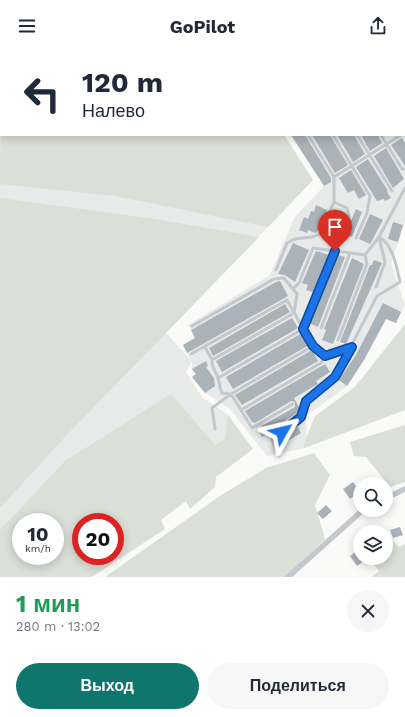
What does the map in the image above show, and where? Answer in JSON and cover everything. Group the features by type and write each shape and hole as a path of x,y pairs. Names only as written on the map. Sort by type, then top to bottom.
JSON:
{"street":[{"path":"393,495 405,489"},
{"path":"288,577 356,517"}],"lane":[{"path":"276,270 287,243 295,239 312,237 320,234 334,202 334,177 309,136"},
{"path":"333,136 370,196 366,213 356,238"},
{"path":"358,136 392,191"},
{"path":"382,136 402,169 405,169"},
{"path":"334,177 399,136"},
{"path":"365,255 379,237 405,188"},
{"path":"334,202 347,208 349,216 340,238"},
{"path":"376,287 385,262 379,237"},
{"path":"279,456 272,439 301,417 306,401 335,377 352,347 377,296 400,282 395,262 385,240 379,237"},
{"path":"293,289 299,283 314,248 365,255"},
{"path":"218,378 303,329 335,251"},
{"path":"321,328 350,253"},
{"path":"338,340 367,264 365,255"},
{"path":"192,326 274,279 284,278 293,289 296,294 294,312"},
{"path":"191,354 287,300 313,346 325,356"},
{"path":"212,360 294,312"},
{"path":"215,429 212,408 231,394 313,346"},
{"path":"205,347 212,360 212,367 218,378 218,386 222,393 231,394"},
{"path":"241,410 321,363 325,356 352,347"},
{"path":"231,394 252,428 292,404"}],"shaded area":[{"path":"0,136 285,136 313,180 166,333 190,359 183,345 195,338 188,325 270,275 294,218 324,186 292,136 405,136 405,221 391,264 405,305 396,323 386,319 364,360 347,386 306,416 307,437 301,449 267,456 229,408 205,393 192,377 196,374 192,369 192,361 186,372 202,397 228,415 253,449 79,513 72,513 72,516 64,519 64,513 12,513 12,565 0,577"},
{"path":"0,136 285,136 313,180 268,227 115,196 0,184"},
{"path":"0,198 155,219 259,237 63,439 0,508"},
{"path":"405,324 405,410 302,449 315,416 355,387"},
{"path":"171,394 215,445 225,439 228,415 253,449 216,477 215,487 190,509 186,501 161,520 165,529 124,556 124,513 72,513 72,565 110,565 92,577 0,577 0,530 12,517 12,565 64,565 64,513 16,513 65,461"},
{"path":"405,425 405,482 393,486 393,477 382,477 366,457 354,456 350,442"},
{"path":"314,453 330,475 315,505 325,539 286,577 105,577 220,496 266,468"},
{"path":"393,541 399,547 405,544 405,577 371,577 379,571 374,565 393,565"}],"building":[{"path":"292,136 306,136 331,178 331,182 324,186"},
{"path":"313,136 331,136 348,165 335,173"},
{"path":"338,136 355,136 365,154 353,162"},
{"path":"362,136 378,136 382,143 370,151"},
{"path":"402,138 405,143 405,166 391,145"},
{"path":"386,148 404,179 393,188 374,156"},
{"path":"368,159 391,198 385,201 384,199 377,201 356,167"},
{"path":"351,170 366,195 359,199 354,190 348,193 339,178"},
{"path":"316,205 327,210 318,231 315,233 308,230 307,233 299,230 304,217 308,219 311,211 314,212"},
{"path":"334,209 345,213 346,216 336,239 324,233"},
{"path":"356,209 362,212 352,237 345,235"},
{"path":"370,214 383,220 370,244 359,239"},
{"path":"393,222 403,225 398,242 388,239"},
{"path":"293,243 309,250 295,282 285,275 278,274"},
{"path":"316,251 330,255 315,293 306,290 308,285 302,283"},
{"path":"338,255 345,257 318,327 309,323"},
{"path":"352,258 364,264 333,344 322,340 326,330 324,329"},
{"path":"374,260 382,263 346,344 340,342 370,265 372,265"},
{"path":"280,281 288,296 187,353 183,345 195,338 191,330"},
{"path":"383,303 401,312 396,323 386,319 364,360 347,386 339,380 356,355"},
{"path":"285,304 290,312 213,356 209,348"},
{"path":"292,318 298,328 222,372 216,361"},
{"path":"302,333 309,345 233,389 226,377"},
{"path":"312,350 318,361 242,405 235,395"},
{"path":"206,361 208,366 206,367 214,378 215,386 205,393 192,377 196,374 192,369"},
{"path":"325,364 330,372 316,381 318,384 294,398 300,412 285,420 287,424 272,435 271,432 262,437 258,428 295,407 295,402 291,401 255,423 252,422 245,411"},
{"path":"297,426 301,433 279,446 276,440 290,429 291,430"},
{"path":"353,482 353,497 350,499 343,489"},
{"path":"326,505 332,511 323,519 317,513"},
{"path":"400,527 403,535 393,538 393,529"}],"route":[{"path":"282,432 301,417 306,401 335,377 352,347 325,356 313,346 303,329 335,251"}]}
